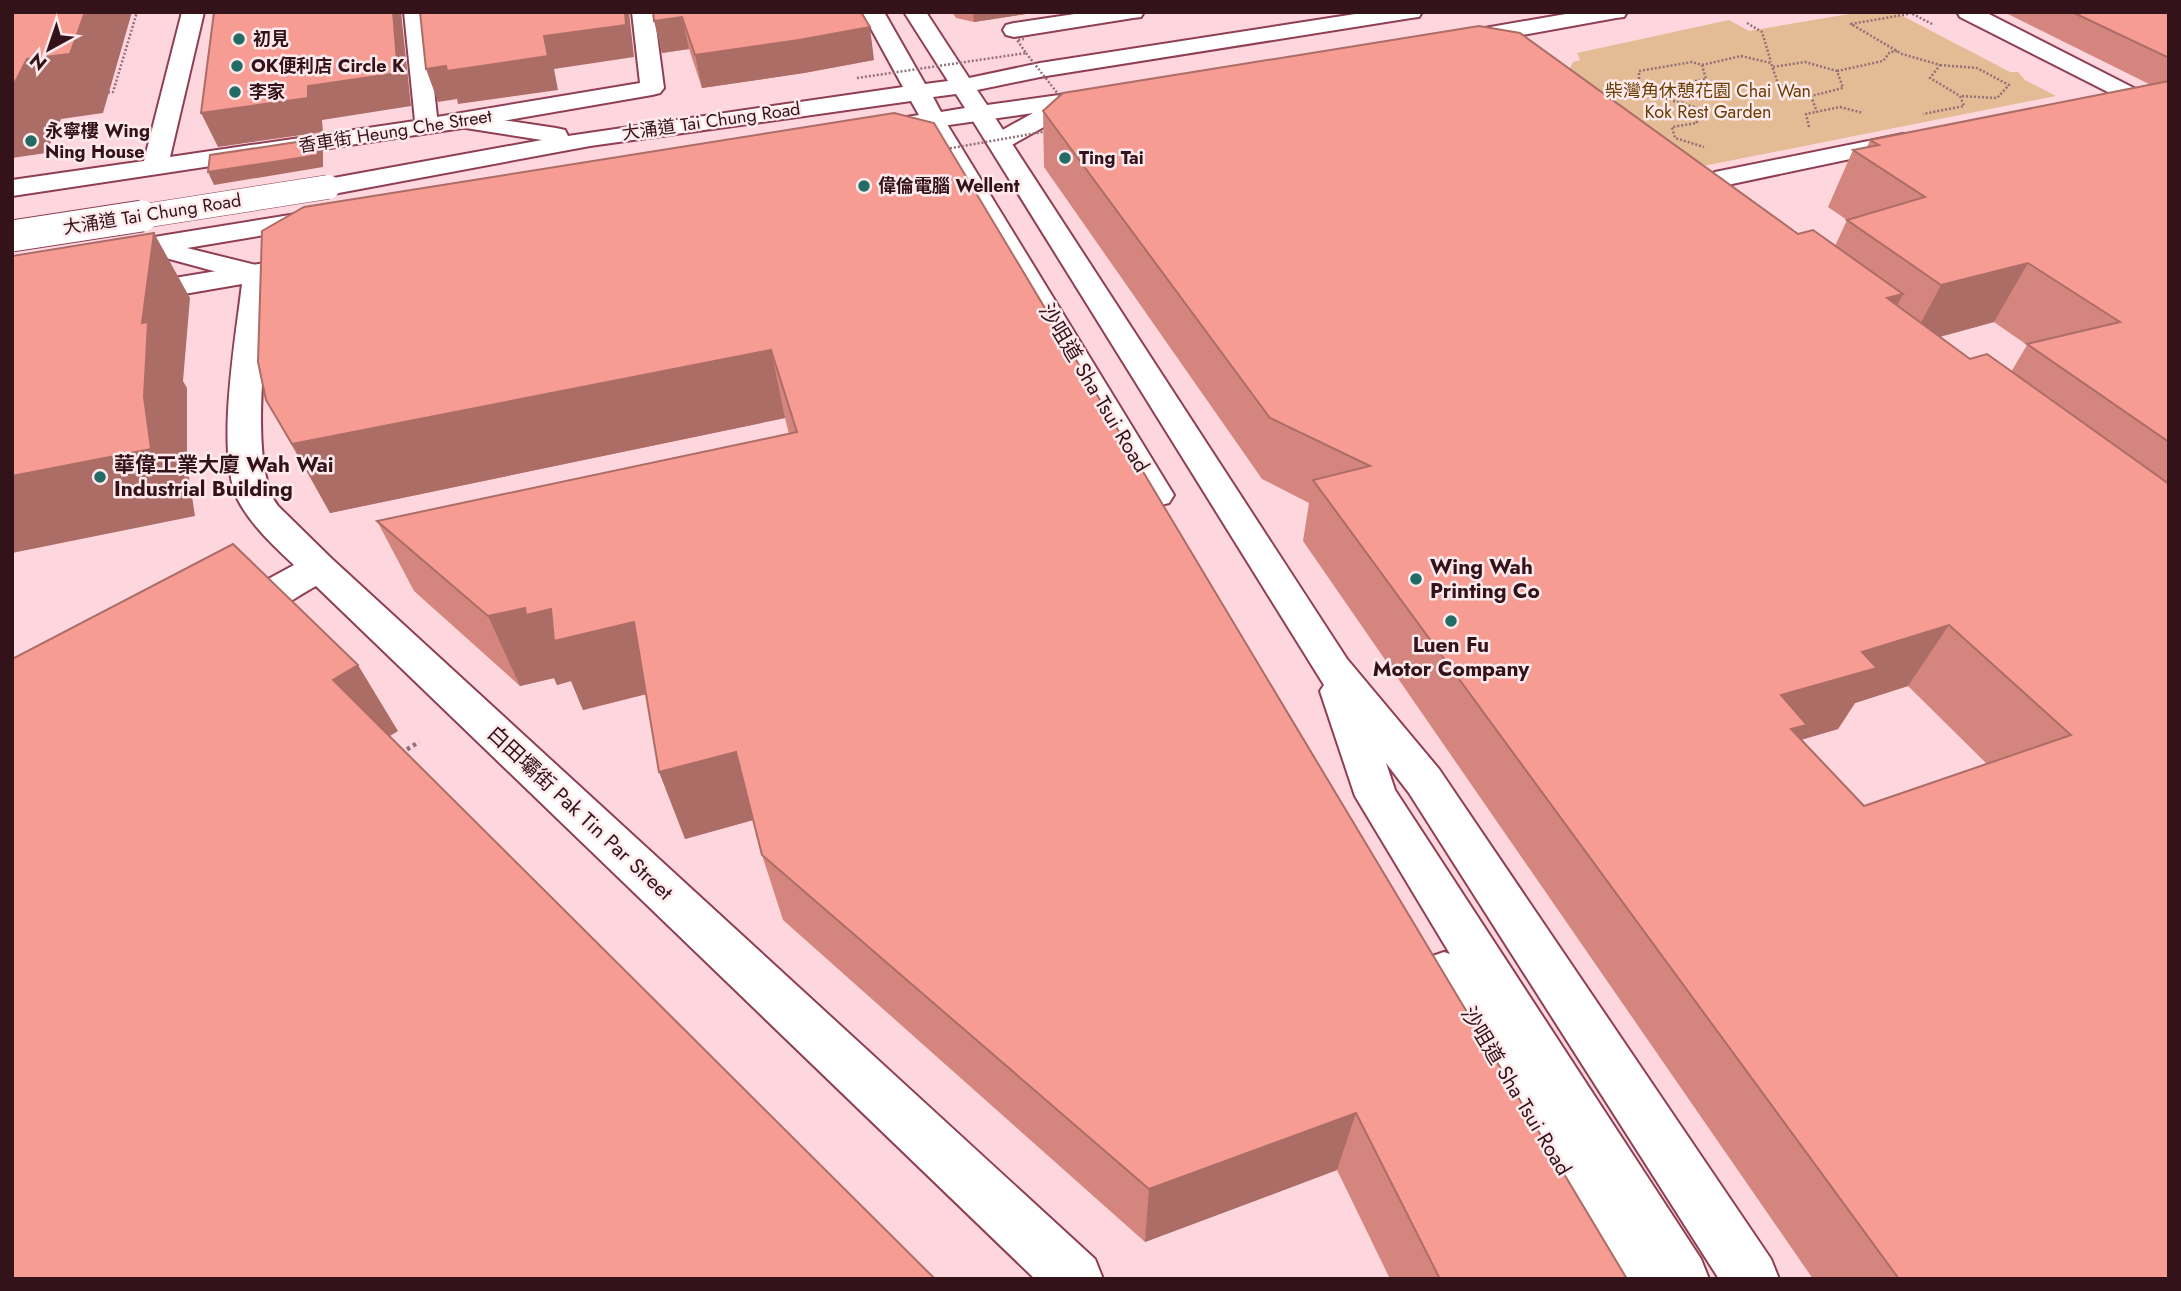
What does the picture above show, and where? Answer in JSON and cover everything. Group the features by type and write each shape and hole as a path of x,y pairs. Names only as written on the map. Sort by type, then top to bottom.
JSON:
{"street":[{"path":"155,167 193,12"},
{"path":"415,12 425,117"},
{"name":"香車街 Heung Che Street","path":"12,188 462,121 652,88 643,12"},
{"name":"沙咀道 Sha Tsui Road","path":"873,12 918,91 944,150 1172,519"},
{"name":"沙咀道 Sha Tsui Road","path":"915,12 1333,669 1424,781 1751,1279"},
{"path":"1019,35 1133,12"},
{"name":"大涌道 Tai Chung Road","path":"12,236 328,187 590,139 964,86 1033,61 1342,17 1411,12"},
{"path":"1486,58 1434,47 1616,12"},
{"path":"1968,12 2159,112"},
{"path":"937,48 966,53"},
{"path":"993,60 1033,61"},
{"path":"855,131 1126,92"},
{"path":"999,142 1070,102"},
{"path":"2093,104 2159,112"},
{"path":"462,121 590,139"},
{"path":"892,126 944,150"},
{"path":"1697,202 1709,186 1724,178 1923,126"},
{"name":"大涌道 Tai Chung Road","path":"12,270 340,215"},
{"path":"147,248 239,269"},
{"path":"102,299 239,269 312,264"},
{"name":"白田壩街 Pak Tin Par Street","path":"239,269 247,414 246,462 254,497 286,536 1075,1279"},
{"path":"204,631 319,568"},
{"name":"沙咀道 Sha Tsui Road","path":"1333,669 1352,801 1599,1187"},
{"path":"1599,1187 1631,1279"},
{"path":"1599,1187 1681,1279"}],"path":[{"path":"102,93 113,92 137,12"},
{"path":"1908,14 1852,24 1897,51 1941,65 1977,68 2009,85 1997,98 1960,96 1930,78 1941,65"},
{"path":"1747,23 1762,32 1778,83 1811,96 1843,88 1837,71"},
{"path":"1019,35 1017,40 1070,102"},
{"path":"1773,68 1805,62 1837,71 1883,61 1890,52 1897,51"},
{"path":"1639,83 1639,71 1692,62 1702,65 1741,55 1772,62"},
{"path":"857,78 1033,61"},
{"path":"1683,104 1679,84 1706,79 1702,65"},
{"path":"1997,78 2005,76"},
{"path":"1627,92 1626,85 1639,83 1653,87 1654,95"},
{"path":"1592,98 1627,92 1642,96 1654,95 1694,107 1697,123 1672,127 1675,138 1711,149"},
{"path":"1811,96 1817,112"},
{"path":"1923,126 1964,106 1960,96"},
{"path":"1812,136 1806,114 1840,107 1866,114"},
{"path":"944,150 1056,130"},
{"path":"396,757 419,742"}],"green space":[{"name":"柴灣角休憩花園 Chai Wan Kok Rest Garden","path":"1861,12 1895,12 2010,72 2018,72 2025,80 2056,96 1688,169 1565,78 1573,62 1580,60 1577,53 1729,20 1749,31"}],"pier":[{"path":"1298,12 1722,12 977,145 12,298 12,215"}],"building":[{"path":"12,12 85,12 70,54 27,59 12,88"},
{"path":"214,12 393,12 398,73 308,86 308,98 201,113"},
{"path":"420,12 625,12 626,25 544,36 548,56 447,71 446,66 426,69"},
{"path":"653,12 861,12 870,27 695,55 682,17 654,21"},
{"path":"2072,12 2169,12 2169,58"},
{"path":"1479,26 1520,33 1798,234 1813,230 1903,294 1887,298 1970,359 1987,354 2169,484 2169,1279 1899,1279 1313,480 1370,466 1270,418 1043,111 1063,93","holes":["1949,625 2071,735 1864,806 1791,729 1807,725 1781,695 1877,668 1862,652"]},
{"path":"2169,81 2169,442 2027,344 2120,322 2028,263 1941,285 1847,220 1925,197 1853,150 1879,145 1870,140"},
{"path":"894,113 934,123 1627,1279 1440,1279 1356,1113 1149,1189 762,855 736,752 659,772 634,622 554,641 551,609 526,615 525,608 488,616 377,521 797,432 771,350 292,444 266,400 258,362 262,231 304,207"},
{"path":"317,139 318,155 208,172 210,155"},
{"path":"154,233 142,323 148,322 144,397 151,449 12,476 12,256"},
{"path":"233,544 358,665 333,680 935,1279 12,1279 12,659"}],"place":[{"name":"初見","path":"239,39"},
{"name":"OK便利店 Circle K","path":"237,66"},
{"name":"李家","path":"235,92"},
{"name":"永寧樓 Wing Ning House","path":"31,141"},
{"name":"Ting Tai","path":"1065,158"},
{"name":"偉倫電腦 Wellent","path":"864,186"},
{"name":"華偉工業大廈 Wah Wai Industrial Building","path":"100,477"},
{"name":"Wing Wah Printing Co","path":"1416,579"},
{"name":"Luen Fu Motor Company","path":"1451,621"}]}
